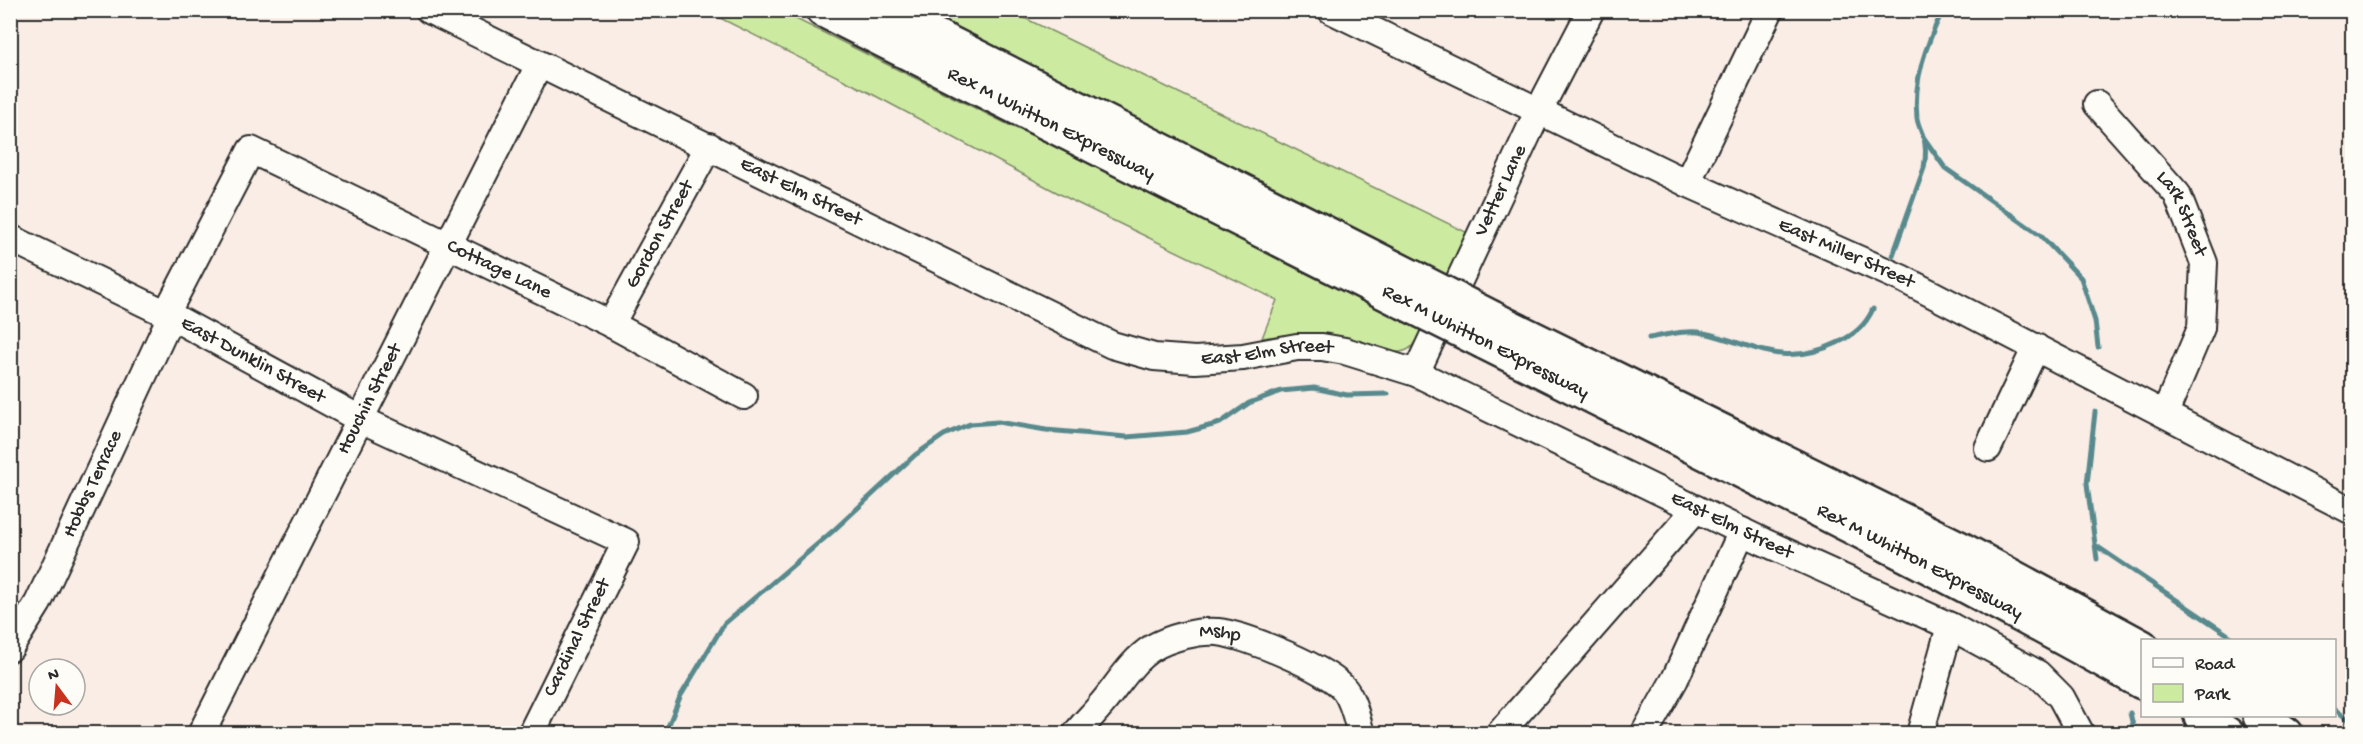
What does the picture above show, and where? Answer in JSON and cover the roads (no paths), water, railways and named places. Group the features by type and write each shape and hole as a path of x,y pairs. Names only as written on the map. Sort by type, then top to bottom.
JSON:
{"highway":[{"name":"Rex M Whitton Expressway","path":"823,10 1409,290"},
{"name":"Rex M Whitton Expressway","path":"884,10 1488,330 1801,502 2065,639 2141,681"},
{"name":"Rex M Whitton Expressway","path":"1488,330 1959,548 2141,646"},
{"path":"2202,717 2227,734"},
{"path":"2261,717 2286,734"}],"street":[{"name":"East Elm Street","path":"429,10 1112,345 1154,357 1195,360 1242,357 1297,347 1322,346 1416,373 1742,531 1950,626 2038,674 2061,697 2080,734"},
{"name":"East Miller Street","path":"1331,10 1687,183 1904,279 2352,511"},
{"name":"Vetter Lane","path":"1416,373 1538,112 1591,10"},
{"path":"1687,183 1770,10"},
{"name":"Houchin Street","path":"201,734 358,418 539,65"},
{"name":"Lark Street","path":"2097,104 2177,194 2204,263 2201,328 2165,413"},
{"name":"Gordon Street","path":"611,324 709,146"},
{"name":"Cottage Lane","path":"251,150 611,324 744,396"},
{"name":"Hobbs Terrace","path":"10,648 38,603 168,315 251,150"},
{"name":"East Dunklin Street","path":"10,238 168,315 358,418 626,542"},
{"path":"1988,448 2036,347"},
{"path":"1499,734 1696,508"},
{"path":"1644,734 1676,679 1742,531"},
{"name":"Cardinal Street","path":"531,734 626,542"},
{"path":"1920,734 1950,626"},
{"name":"Mshp","path":"1076,734 1149,649 1175,639 1204,632 1219,632 1284,653 1332,678 1345,690 1361,734"}],"waterway":[{"path":"1893,255 1924,168 1926,148 1917,118 1917,90 1926,49 1943,10"},
{"path":"1924,138 1945,168 2040,235 2081,278 2095,321 2098,347"},
{"path":"1649,338 1698,332 1770,352 1800,354 1818,351 1849,337 1863,325 1873,309"},
{"path":"665,734 680,697 724,624 834,530 915,455 944,435 970,424 998,422 1046,430 1127,437 1187,432 1220,423 1249,403 1281,391 1314,388 1347,395 1388,394"},
{"path":"2095,412 2087,484 2097,559"},
{"path":"2095,545 2235,639"},
{"path":"2336,710 2352,722"},
{"path":"2130,713 2135,734"}]}
